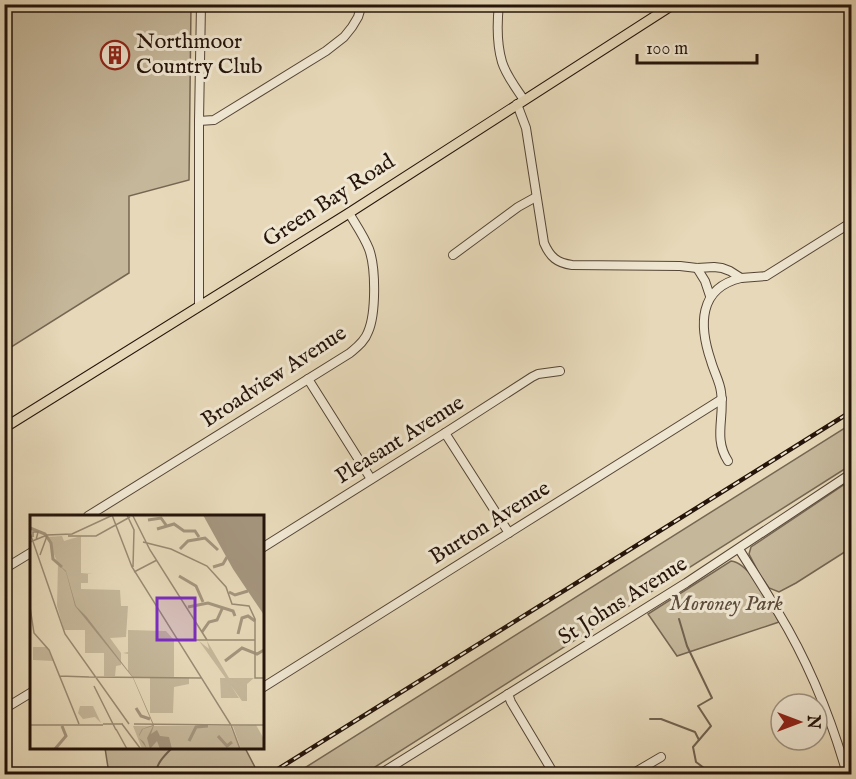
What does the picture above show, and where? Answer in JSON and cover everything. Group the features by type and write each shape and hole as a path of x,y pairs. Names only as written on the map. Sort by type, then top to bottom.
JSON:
{"main road":[{"name":"Green Bay Road","path":"4,428 348,213 674,4"}],"street":[{"path":"199,306 201,4"},
{"path":"199,121 214,120 326,51 344,37 352,27 362,4"},
{"path":"500,4 499,44 502,62 520,102 544,243 552,258 572,265 714,267 730,271 741,278"},
{"path":"453,255 518,207 536,197"},
{"name":"Broadview Avenue","path":"90,515 355,349 365,338 371,324 373,302 372,260 367,244 348,213"},
{"path":"728,461 720,441 721,388 706,342 705,309 711,296 722,285 741,278 766,276 852,222"},
{"path":"697,268 711,296"},
{"name":"Pleasant Avenue","path":"264,547 532,376 560,372"},
{"path":"308,379 370,479"},
{"name":"Burton Avenue","path":"264,686 722,399"},
{"path":"445,433 509,533"},
{"name":"St Johns Avenue","path":"380,774 739,549 852,473"},
{"path":"739,549 779,614 810,673 821,697 847,773"},
{"path":"4,569 30,553"},
{"path":"4,709 30,693"},
{"path":"508,694 554,774"},
{"path":"632,774 661,757"}],"green space":[{"name":"Northmoor Country Club","path":"5,4 191,5 189,180 129,196 129,273 5,351"},
{"path":"851,424 851,465 364,774 295,774"},
{"name":"Moroney Park","path":"851,480 851,548 779,592 769,588 749,554 751,547"},
{"name":"Moroney Park","path":"731,561 746,569 765,596 779,622 677,656 648,614"},
{"path":"105,749 246,749 258,773 255,774 109,774"}],"waterway":[{"path":"679,619 687,646 712,698 698,706 711,726 693,747 696,762 712,774"},
{"path":"650,719 661,719 695,732 699,740"},
{"path":"156,774 163,757 171,749"}],"railway":[{"path":"270,774 852,411"}],"place":[{"name":"Northmoor Country Club","path":"115,55"}]}
